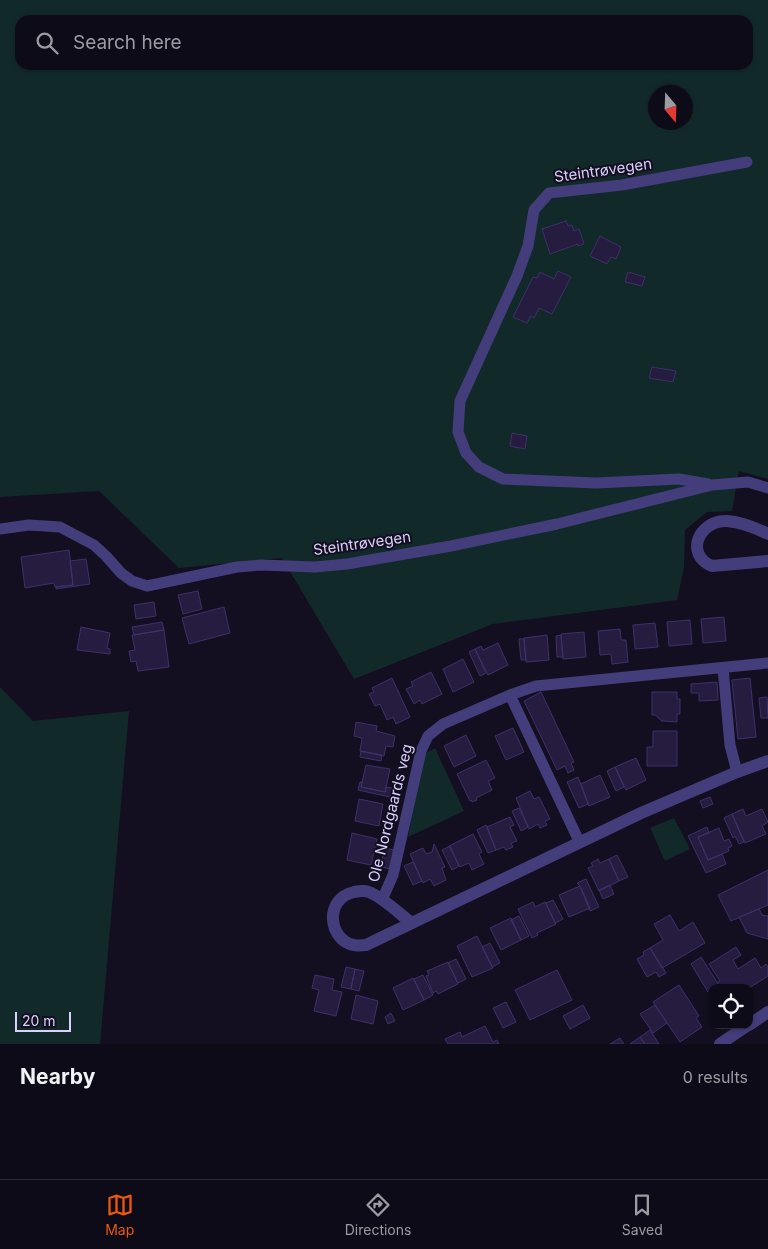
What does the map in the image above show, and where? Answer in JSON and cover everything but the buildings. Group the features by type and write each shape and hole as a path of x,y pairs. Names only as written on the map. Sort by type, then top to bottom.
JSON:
{"street":[{"path":"768,534 751,527 726,521 703,529 697,546 701,558 712,566 768,561"},
{"name":"Ole Nordgaards veg","path":"410,922 370,892 360,890 340,897 335,903 332,912 336,928 344,941 353,945 366,945 579,841 737,772 768,761"},
{"path":"753,1022 768,1012"},
{"path":"720,1044 743,1029"}],"lane":[{"name":"Steintrøvegen","path":"712,485 679,479 596,483 503,479 479,467 466,453 458,432 460,401 517,276 528,246 534,210 549,194 622,185 747,162"},
{"name":"Steintrøvegen","path":"0,529 29,525 60,527 94,545 121,573 132,581 147,586 236,567 261,565 316,567 347,564 451,546 557,524 712,485 748,482 768,488"},
{"name":"Ole Nordgaards veg","path":"382,900 393,875 424,742 442,724 536,686 768,663"},
{"path":"723,668 730,746 737,772"},
{"path":"510,696 579,841"}],"green space":[{"path":"0,0 768,0 768,479 739,471 732,511 707,512 685,530 684,567 677,600 493,624 354,679 282,558 179,568 99,491 0,497"},
{"path":"0,687 33,721 129,711 100,1044 0,1044"},
{"path":"435,748 464,811 408,837 422,761 426,753"},
{"path":"674,818 690,849 665,861 650,828"}]}
